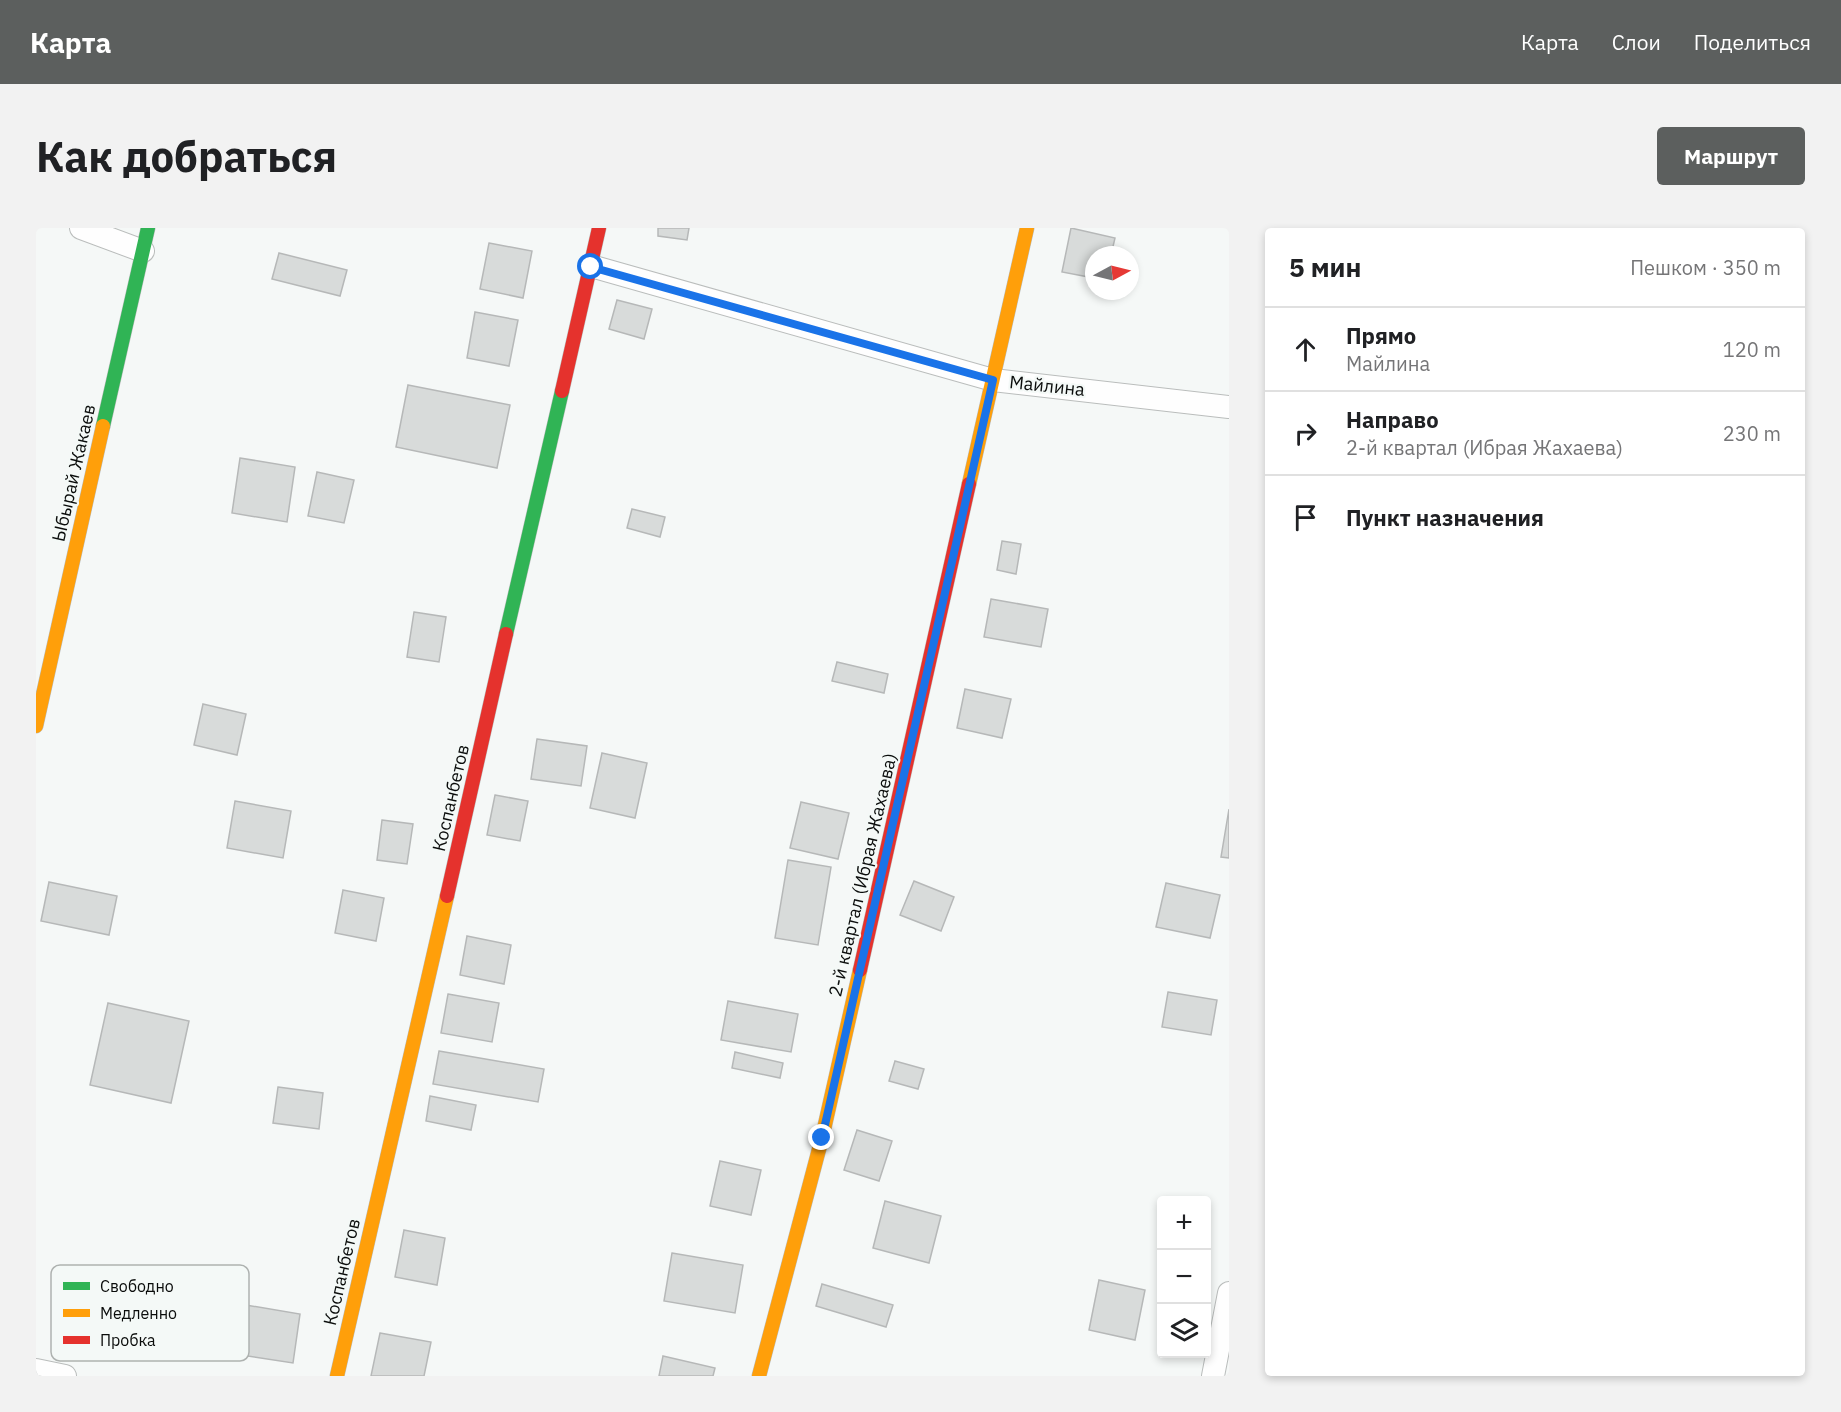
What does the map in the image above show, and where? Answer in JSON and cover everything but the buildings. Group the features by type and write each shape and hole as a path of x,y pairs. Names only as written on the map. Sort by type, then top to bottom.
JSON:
{"street":[{"path":"81,228 143,251"},
{"name":"Ыбырай Жакаев","path":"36,726 148,228"},
{"name":"Коспанбетов","path":"337,1376 599,228"},
{"name":"2-й квартал (Ибрая Жахаева)","path":"759,1376 822,1138 1026,228"},
{"name":"Майлина","path":"591,267 993,380 1229,408"},
{"path":"1213,1376 1229,1293"},
{"path":"36,1370 65,1376"}],"traffic: fast":[{"path":"103,426 148,228"},
{"path":"506,634 562,391"}],"traffic: slow":[{"path":"969,484 1027,228"},
{"path":"36,726 103,426"},
{"path":"337,1376 447,896"},
{"path":"759,1376 822,1138 860,970"}],"traffic: jam":[{"path":"562,391 599,228"},
{"path":"860,970 969,484"},
{"path":"447,896 506,634"}],"route":[{"path":"591,267 993,380 822,1138"}]}
